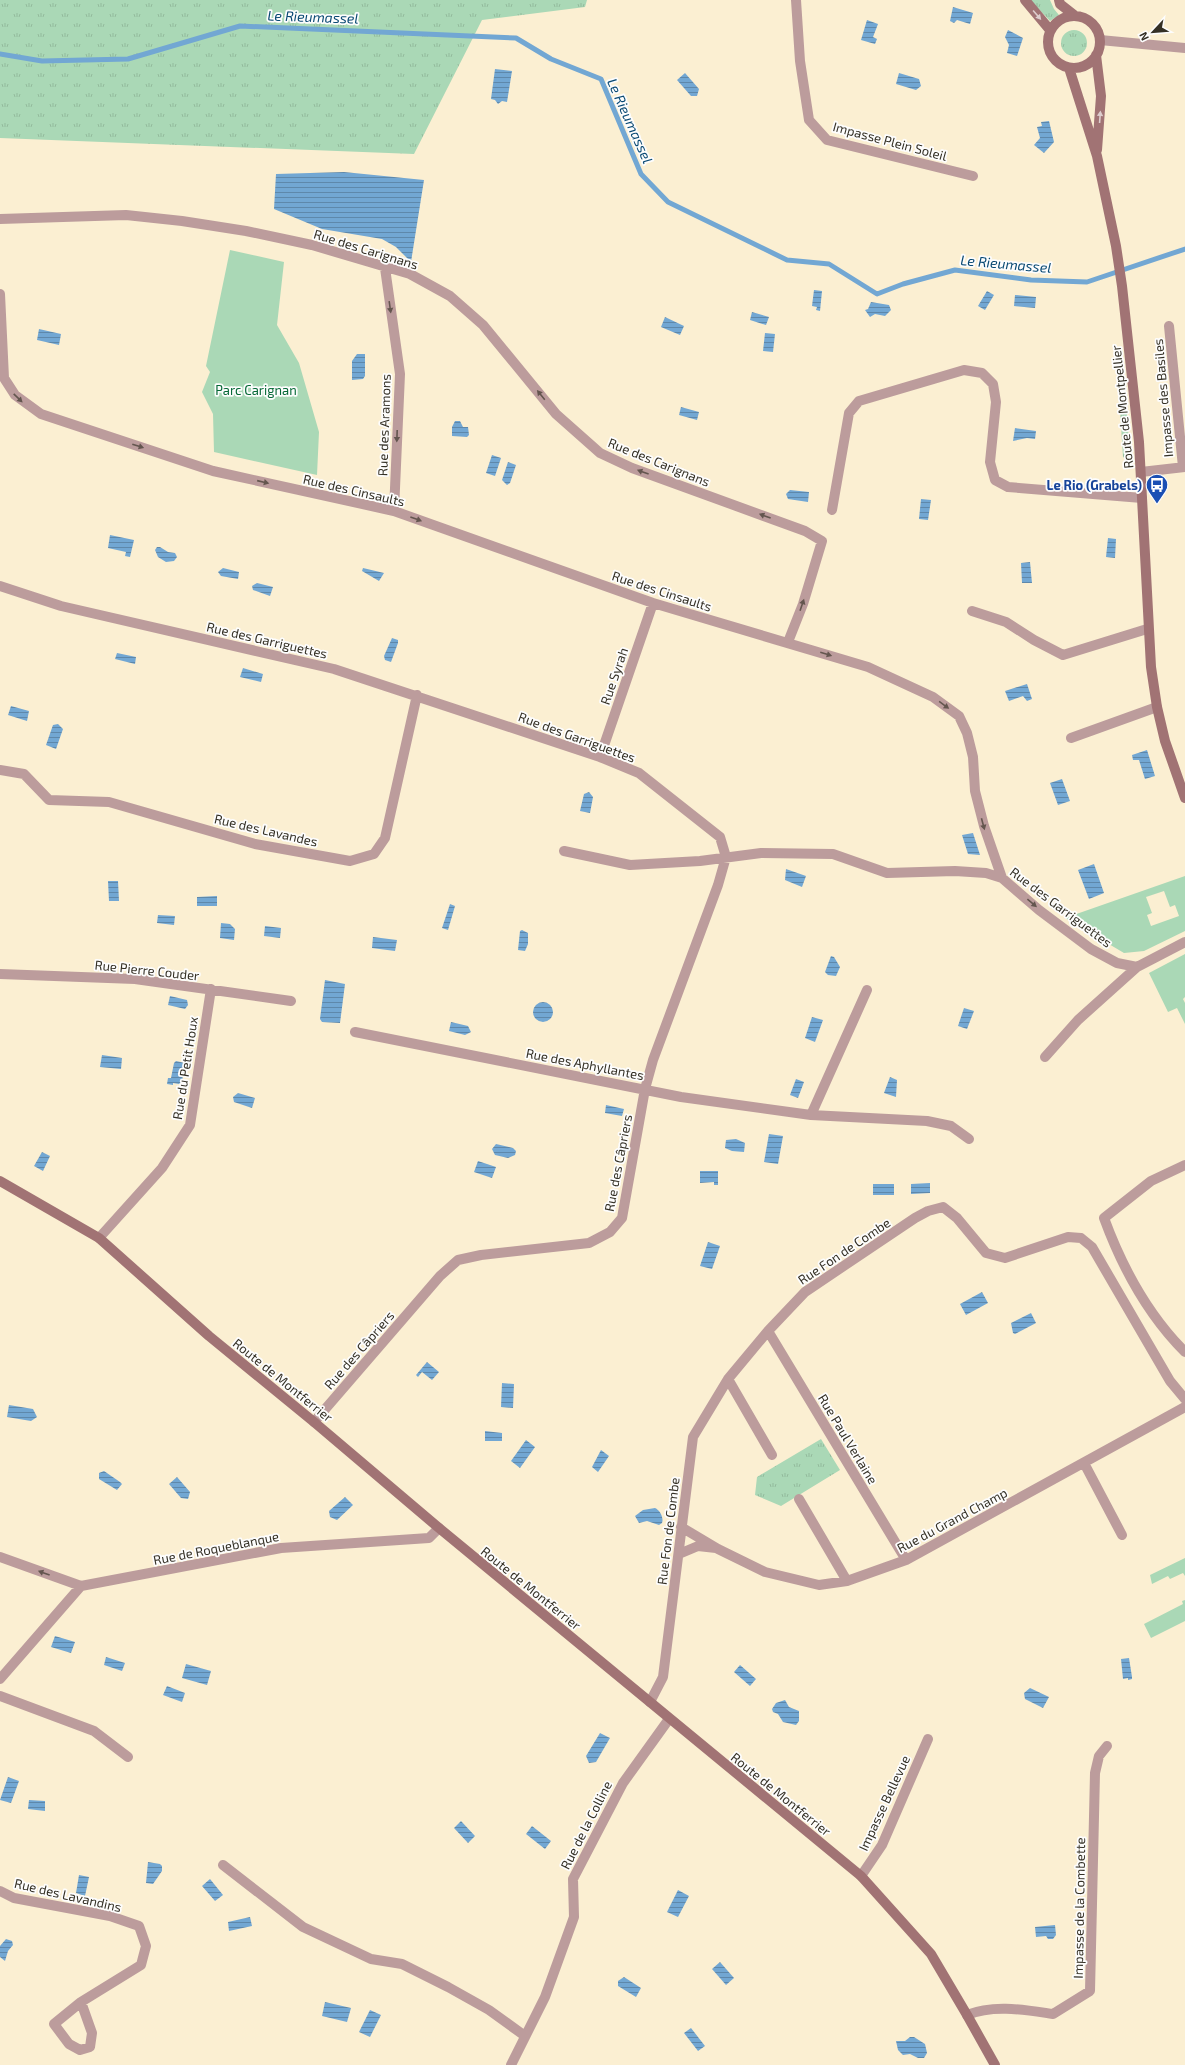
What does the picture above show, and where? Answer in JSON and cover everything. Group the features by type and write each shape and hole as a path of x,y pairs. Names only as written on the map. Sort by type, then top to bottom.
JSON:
{"street":[{"name":"Impasse Plein Soleil","path":"796,0 800,61 809,120 827,140 973,176"},
{"path":"1025,0 1050,30"},
{"path":"1059,0 1060,4 1074,15 1089,20 1098,32 1100,40 1096,55 1085,66 1069,68 1054,60 1050,54 1047,38 1050,30 1060,19 1074,15"},
{"path":"1100,40 1185,48"},
{"name":"Route de Montpellier","path":"1096,55 1101,96 1097,156"},
{"name":"Route de Montpellier","path":"1069,68 1097,156 1116,246 1122,286 1141,472 1147,629 1157,707 1168,750 1185,798"},
{"name":"Rue des Carignans","path":"0,219 126,215 182,221 246,231 312,245 385,268 410,274 450,296 483,324 556,414 600,454 632,468 805,530 822,541 803,604 788,642"},
{"name":"Rue des Aramons","path":"385,268 400,374 394,511"},
{"name":"Rue des Cinsaults","path":"0,294 4,378 15,395 41,414 213,471 394,511 653,603 788,642"},
{"name":"Impasse des Basiles","path":"1169,326 1184,467"},
{"path":"832,510 849,413 858,401 964,370 982,373 993,384 996,402 990,462 995,480 1008,487 1142,498"},
{"path":"1141,472 1184,467"},
{"name":"Rue des Garriguettes","path":"0,586 61,606 334,669 600,757 638,773 668,795 720,837 726,857 761,853 833,854 888,873 955,871 986,873 1002,878 1040,910 1091,949 1117,963 1137,967"},
{"name":"Rue Syrah","path":"600,757 653,603"},
{"path":"972,611 1006,622 1034,640 1063,655 1147,629"},
{"path":"788,642 868,667 933,697 959,716 967,733 973,757 975,791 984,826 1002,878"},
{"name":"Rue des Lavandes","path":"0,770 24,774 49,800 109,802 255,844 350,861 374,854 385,838 417,696"},
{"path":"1071,738 1157,707"},
{"path":"564,851 630,865 700,861 726,857"},
{"name":"Rue des Câpriers","path":"314,1422 440,1276 458,1260 481,1255 589,1243 610,1232 622,1218 645,1089 656,1053 718,885 726,857"},
{"path":"1045,1058 1078,1020 1137,967 1185,942"},
{"name":"Rue Pierre Couder","path":"0,974 135,979 291,1001"},
{"name":"Rue du Petit Houx","path":"99,1238 162,1168 190,1125 211,989"},
{"path":"811,1116 867,990"},
{"name":"Rue des Aphyllantes","path":"355,1032 681,1097 811,1116 927,1121 951,1126 970,1139"},
{"path":"1185,1164 1151,1181 1104,1218 1116,1250 1138,1294 1185,1352"},
{"name":"Route de Montferrier","path":"0,1181 99,1238 209,1336 669,1719 861,1876 931,1954 995,2065"},
{"name":"Rue Fon de Combe","path":"650,1702 663,1677 693,1437 728,1380 768,1331 805,1292 914,1218 928,1211 943,1207 957,1218 986,1253 1005,1258 1068,1237 1082,1238 1092,1247 1170,1381 1185,1400"},
{"name":"Rue Paul Verlaine","path":"768,1331 906,1560"},
{"path":"728,1380 772,1455"},
{"name":"Rue du Grand Champ","path":"682,1527 718,1549 765,1572 819,1585 847,1581 906,1560 1185,1407"},
{"path":"1084,1463 1122,1535"},
{"path":"799,1499 847,1581"},
{"name":"Rue de Roqueblanque","path":"81,1586 281,1548 429,1538 439,1528"},
{"name":"Rue du Grand Champ","path":"679,1554 698,1546 718,1549"},
{"path":"0,1557 81,1586 0,1679"},
{"path":"0,1696 94,1732 128,1757"},
{"name":"Rue de la Colline","path":"511,2065 545,1997 574,1917 572,1879 623,1783 669,1719"},
{"name":"Impasse Bellevue","path":"861,1876 882,1845 928,1739"},
{"name":"Impasse de la Combette","path":"967,2015 975,2011 1013,2008 1053,2014 1090,1991 1095,1773 1099,1756 1107,1746"},
{"path":"223,1865 303,1927 371,1959 402,1964 415,1970 489,2010 525,2036"},
{"name":"Rue des Lavandins","path":"0,1891 14,1898 110,1916 139,1926 146,1946 141,1965 81,2002 54,2024 69,2044 80,2050 90,2047 92,2033 81,2002"}],"green space":[{"path":"0,0 587,0 585,7 482,20 414,154 0,138"},
{"path":"1030,0 1050,0 1054,9 1059,15 1050,21"},
{"path":"1074,30 1083,34 1087,43 1083,52 1074,56 1065,52 1061,43 1065,34"},
{"name":"Parc Carignan","path":"230,250 284,262 277,325 299,363 319,432 317,475 214,452 213,414 202,392 210,372 206,366"},
{"path":"1117,360 1121,364 1124,375 1130,455 1126,459 1123,457"},
{"path":"1185,876 1185,931 1144,951 1124,953 1065,918","holes":["1164,891 1170,907 1175,905 1179,916 1151,926 1147,915 1152,913 1146,897"]},
{"path":"1185,954 1185,997 1183,999 1185,1003 1185,1024 1177,1008 1168,1012 1149,973"},
{"path":"821,1439 840,1470 781,1506 755,1495 757,1477"},
{"path":"1185,1558 1185,1576 1183,1573 1170,1579 1168,1576 1152,1584 1150,1575"},
{"path":"1185,1600 1185,1621 1151,1638 1144,1624 1183,1604 1182,1601"}],"water":[{"path":"953,7 973,13 970,24 957,20 954,23 950,21"},
{"path":"867,20 878,24 873,37 877,39 875,44 861,40"},
{"path":"1008,30 1023,38 1017,56 1007,53 1009,45 1005,37"},
{"path":"495,69 512,71 507,102 502,101 498,104 495,100 491,99"},
{"path":"685,73 699,89 697,96 691,96 677,80"},
{"path":"899,73 919,79 921,86 916,90 896,84"},
{"path":"1049,121 1054,142 1044,153 1034,145 1040,138 1037,127 1042,126 1041,122"},
{"path":"344,172 424,180 411,262 396,247 382,239 322,229 274,209 276,174"},
{"path":"814,290 822,291 820,311 816,310 817,307 812,306"},
{"path":"987,291 994,295 985,310 978,306"},
{"path":"1015,295 1036,297 1035,308 1014,306"},
{"path":"871,302 889,305 891,310 885,316 875,314 870,317 865,310 868,309"},
{"path":"752,312 769,317 766,325 750,320"},
{"path":"665,317 684,326 680,335 661,327"},
{"path":"39,329 61,334 59,345 37,340"},
{"path":"765,333 775,334 773,352 763,351"},
{"path":"357,354 365,354 365,376 363,379 352,380 352,361"},
{"path":"681,407 699,412 697,420 679,415"},
{"path":"455,421 460,421 463,427 468,427 469,435 467,437 452,436 452,427"},
{"path":"1015,428 1036,431 1035,439 1027,438 1013,441"},
{"path":"492,455 501,458 495,476 486,473"},
{"path":"508,462 516,465 510,483 507,485 502,480"},
{"path":"790,490 809,492 808,502 788,499 786,494"},
{"path":"921,499 931,500 928,520 919,519"},
{"path":"110,535 134,540 130,557 125,556 126,552 108,548"},
{"path":"1108,538 1116,539 1115,558 1106,557"},
{"path":"157,547 160,547 168,552 175,553 177,557 174,561 166,562 158,557 155,550"},
{"path":"1030,562 1032,583 1022,583 1021,563"},
{"path":"223,568 239,572 238,579 221,576 218,572"},
{"path":"363,568 384,573 379,581 362,571"},
{"path":"257,583 273,587 270,596 253,590 252,586"},
{"path":"392,638 398,640 398,643 391,662 385,660 384,656"},
{"path":"117,653 136,657 135,664 115,659"},
{"path":"243,668 263,674 261,682 240,677"},
{"path":"1027,684 1032,699 1027,701 1023,696 1009,701 1005,691"},
{"path":"11,706 29,711 27,721 8,715"},
{"path":"58,724 63,729 56,749 46,745 53,725"},
{"path":"1147,750 1155,776 1145,779 1139,760 1133,760 1132,755"},
{"path":"1062,779 1070,801 1058,805 1050,783"},
{"path":"589,792 593,797 590,813 580,811 584,794"},
{"path":"973,833 980,855 968,854 962,835"},
{"path":"1094,864 1104,893 1089,899 1078,870"},
{"path":"786,869 806,876 802,887 785,880"},
{"path":"108,881 118,881 119,901 109,901"},
{"path":"217,896 217,906 197,906 197,897"},
{"path":"450,904 455,906 448,930 442,928"},
{"path":"158,915 175,916 174,925 157,923"},
{"path":"221,923 230,924 235,929 234,940 220,938"},
{"path":"265,926 281,928 280,938 264,936"},
{"path":"522,930 528,933 528,944 525,951 518,950 520,931"},
{"path":"373,937 397,940 395,951 372,948"},
{"path":"831,956 834,957 840,967 836,976 828,975 825,972"},
{"path":"325,980 345,984 340,1023 322,1022 320,1019"},
{"path":"170,996 187,1000 188,1005 185,1009 168,1005"},
{"path":"543,1002 550,1005 553,1012 550,1019 543,1022 536,1019 533,1012 536,1005"},
{"path":"964,1008 974,1011 967,1029 958,1026"},
{"path":"812,1017 823,1020 815,1042 805,1038"},
{"path":"451,1022 468,1026 471,1032 465,1035 449,1031"},
{"path":"102,1055 122,1058 121,1069 100,1067"},
{"path":"176,1061 185,1063 182,1082 179,1084 173,1083 173,1085 167,1084 168,1078 171,1078 174,1063"},
{"path":"890,1077 897,1080 896,1097 884,1093"},
{"path":"796,1079 804,1082 798,1098 790,1095"},
{"path":"238,1093 255,1098 252,1108 234,1102 233,1097"},
{"path":"606,1105 624,1109 622,1116 605,1113"},
{"path":"769,1134 783,1136 778,1164 764,1162"},
{"path":"736,1139 745,1143 744,1152 732,1151 725,1148 726,1140"},
{"path":"496,1144 513,1148 516,1151 515,1155 508,1158 495,1155 492,1149"},
{"path":"42,1152 50,1156 43,1171 34,1166"},
{"path":"478,1161 496,1167 492,1178 474,1172"},
{"path":"700,1171 718,1171 718,1185 714,1185 714,1182 700,1183"},
{"path":"930,1183 930,1193 911,1194 911,1184"},
{"path":"873,1184 894,1184 894,1195 873,1195"},
{"path":"708,1242 720,1246 712,1269 700,1266"},
{"path":"982,1292 988,1303 966,1315 960,1304"},
{"path":"1031,1313 1036,1323 1015,1334 1013,1333 1011,1323"},
{"path":"427,1362 439,1372 432,1380 422,1372 418,1377 416,1375"},
{"path":"502,1383 514,1384 513,1408 501,1407"},
{"path":"9,1405 33,1409 37,1417 31,1421 7,1417"},
{"path":"485,1431 502,1433 502,1441 485,1441"},
{"path":"526,1440 535,1447 520,1468 511,1461"},
{"path":"601,1450 609,1456 598,1472 592,1467"},
{"path":"104,1471 122,1484 117,1490 99,1479 99,1473"},
{"path":"177,1477 190,1492 188,1499 181,1498 169,1484"},
{"path":"345,1497 353,1505 337,1520 330,1517 329,1511"},
{"path":"655,1508 661,1514 662,1523 659,1525 647,1521 639,1523 635,1516 643,1510"},
{"path":"55,1636 75,1642 71,1653 51,1647"},
{"path":"106,1657 125,1663 122,1671 104,1665"},
{"path":"1129,1658 1132,1679 1128,1680 1128,1678 1123,1679 1121,1659"},
{"path":"186,1664 211,1671 207,1685 182,1678"},
{"path":"740,1665 756,1679 750,1686 734,1672"},
{"path":"167,1686 185,1693 182,1702 163,1695"},
{"path":"1030,1688 1049,1697 1043,1708 1025,1699 1024,1693"},
{"path":"785,1700 789,1707 799,1711 799,1721 796,1725 783,1722 778,1714 773,1712 772,1709 776,1703"},
{"path":"600,1733 610,1738 596,1762 589,1763 586,1756"},
{"path":"8,1777 19,1781 11,1803 0,1800"},
{"path":"29,1800 45,1801 45,1811 28,1809"},
{"path":"461,1821 475,1836 468,1843 454,1828"},
{"path":"532,1826 551,1841 545,1849 526,1834"},
{"path":"148,1862 160,1864 162,1866 162,1871 153,1884 146,1883"},
{"path":"79,1875 89,1877 85,1896 76,1893"},
{"path":"210,1879 223,1895 215,1901 202,1886"},
{"path":"678,1890 689,1896 678,1917 667,1912"},
{"path":"250,1917 252,1926 229,1931 228,1922"},
{"path":"1055,1925 1056,1935 1053,1939 1048,1939 1046,1936 1036,1937 1035,1927"},
{"path":"6,1939 12,1941 13,1945 8,1951 5,1961 0,1957 0,1946"},
{"path":"720,1962 734,1978 726,1985 712,1969"},
{"path":"624,1977 641,1988 636,1997 618,1986 618,1981"},
{"path":"325,2002 351,2008 347,2022 322,2016"},
{"path":"370,2010 381,2015 370,2037 359,2032"},
{"path":"691,2028 705,2046 698,2051 684,2033"},
{"path":"910,2037 914,2037 925,2044 927,2053 924,2058 918,2058 910,2054 903,2055 898,2050 896,2041 905,2041"}],"waterway":[{"name":"Le Rieumassel","path":"0,54 42,61 128,59 240,26 516,38 551,59 601,79 641,174 668,202 787,260 829,264 877,294 903,284 955,270 1031,280 1087,282 1185,249"}],"place":[{"name":"Le Rio (Grabels)","path":"1157,504"}]}
